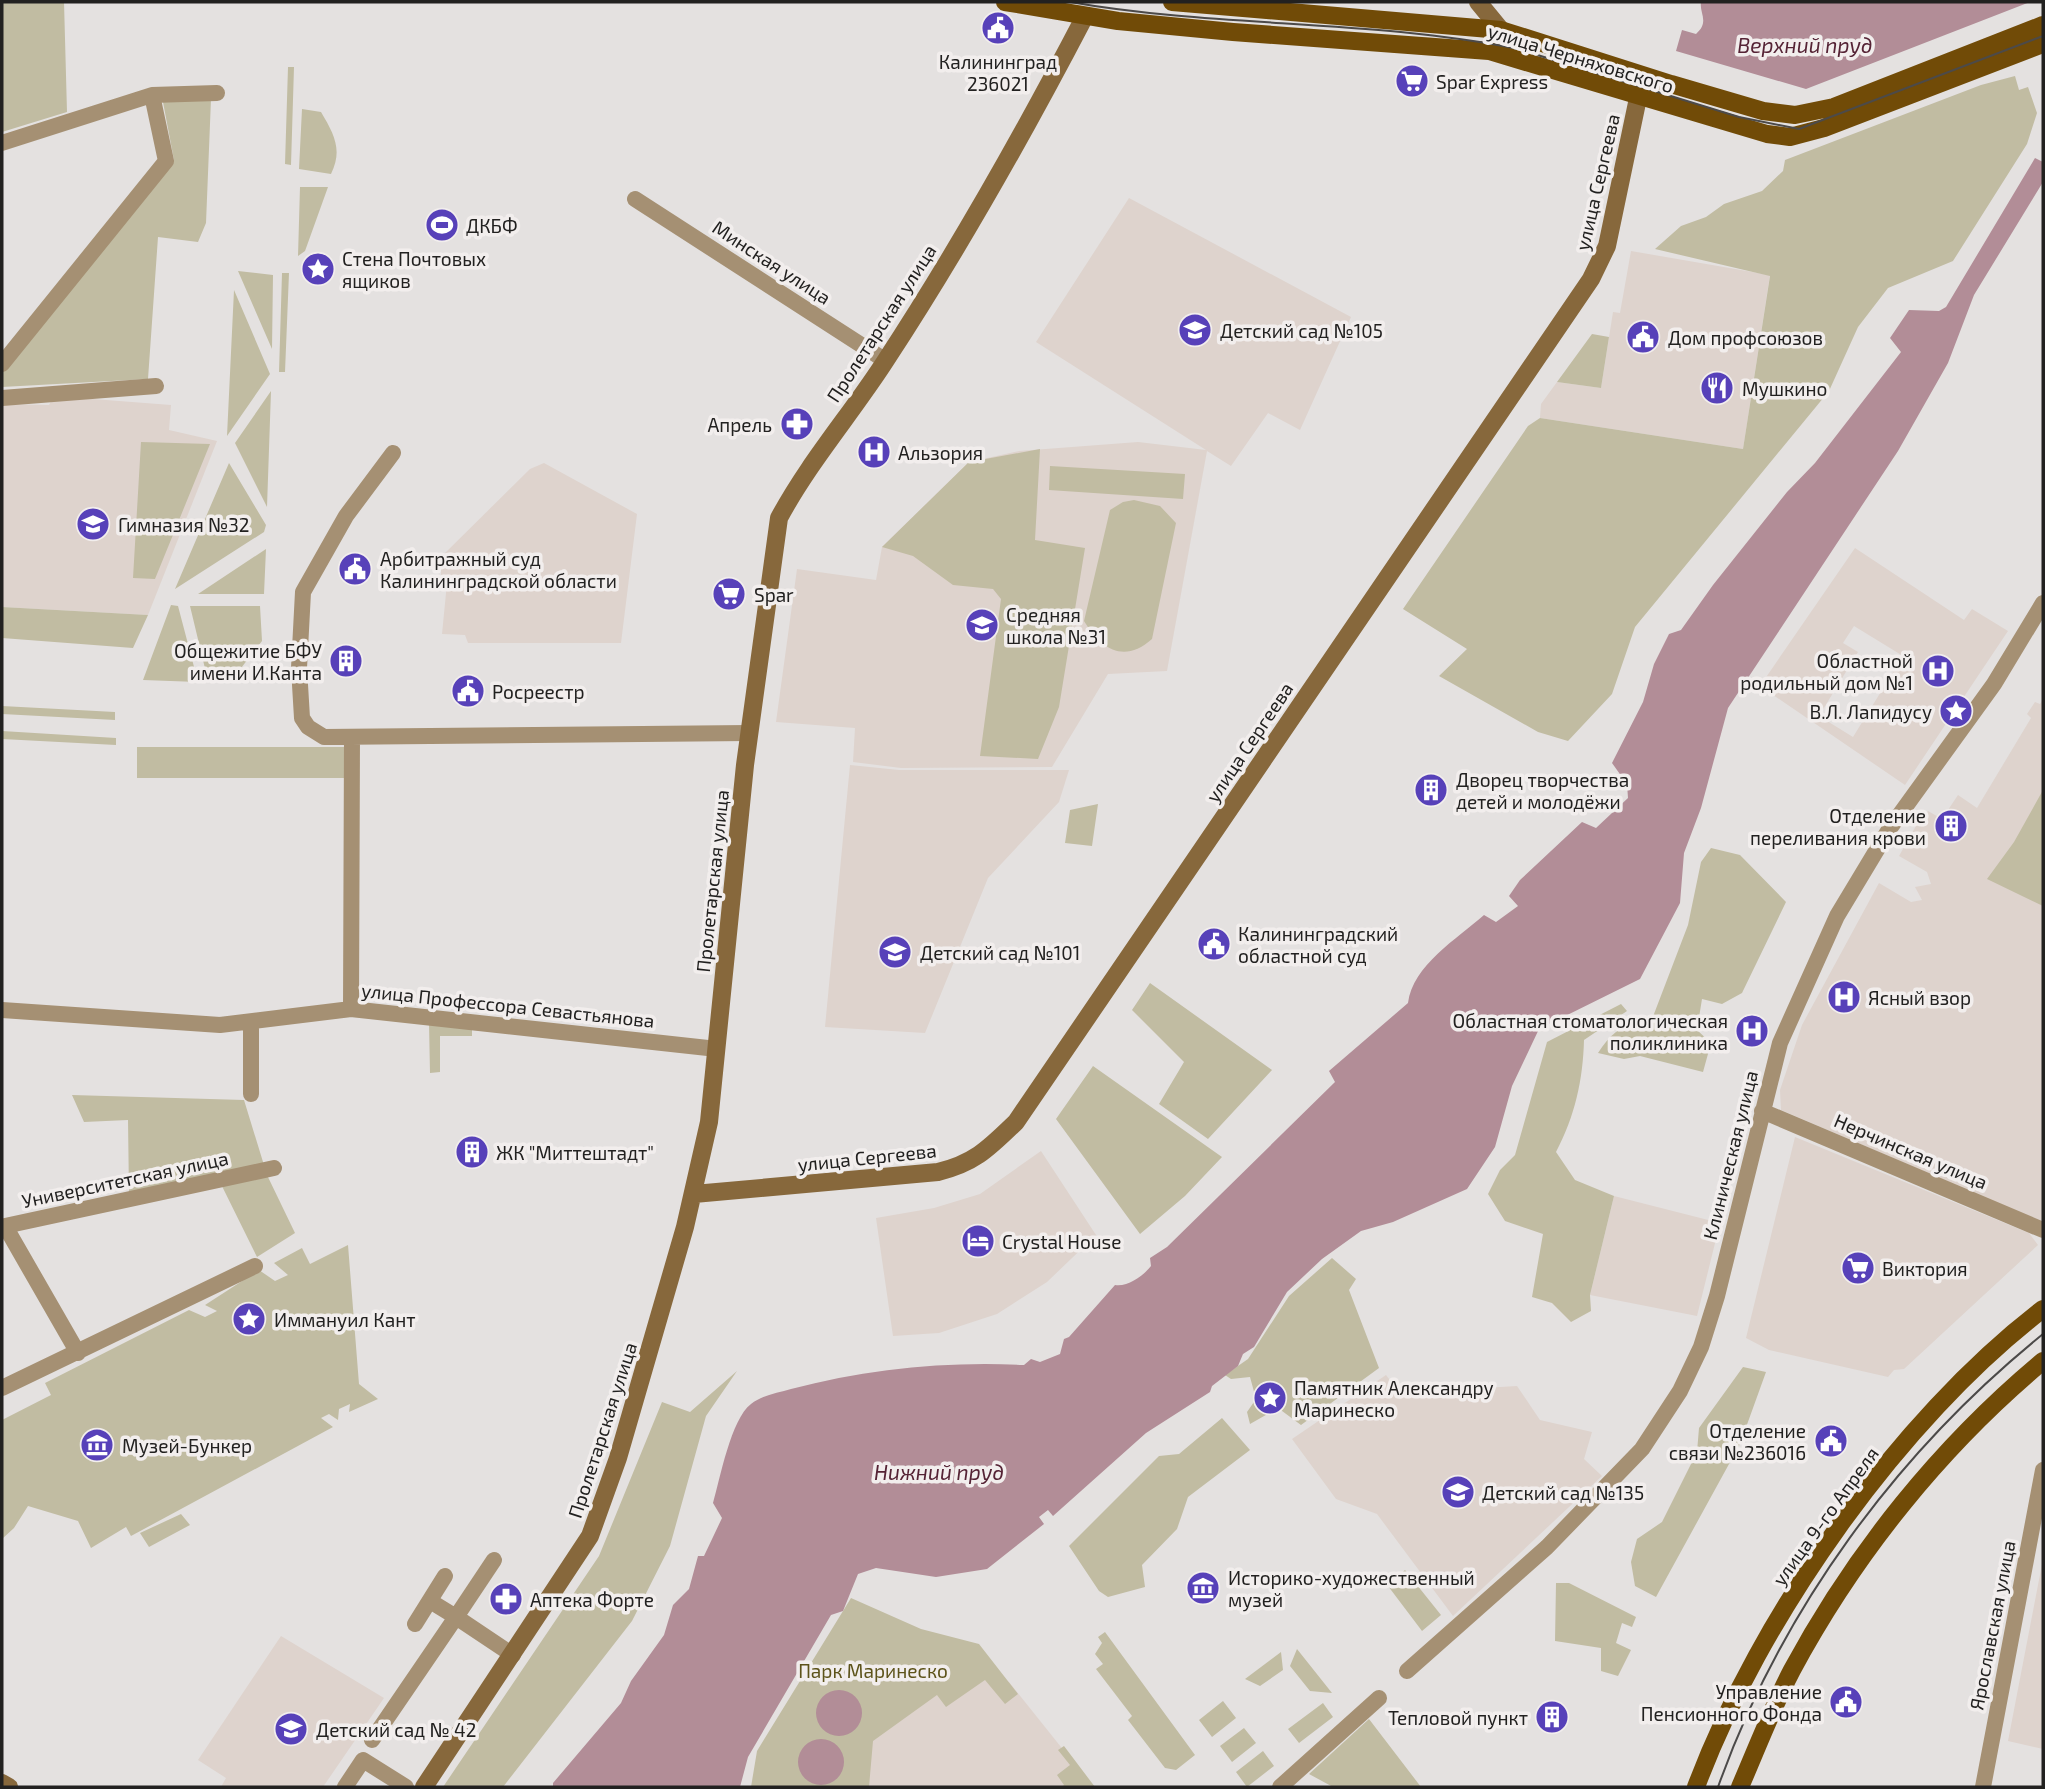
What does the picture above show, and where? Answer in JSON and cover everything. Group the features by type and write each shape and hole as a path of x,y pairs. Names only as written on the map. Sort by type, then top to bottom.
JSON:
{"main road":[{"name":"улица Черняховского","path":"1005,2 1089,9 1233,32 1479,49 1521,59 1638,98 1768,134 1790,137 1824,128 2043,44"},
{"name":"улица Черняховского","path":"1172,2 1501,30 1643,76 1763,110 1795,115 1834,107 2043,25"},
{"path":"1478,2 1501,30"},
{"name":"Пролетарская улица","path":"424,1787 590,1536 602,1508 694,1194 709,1122 749,733 779,518 794,491 886,361 993,185 1089,9"},
{"name":"улица Сергеева","path":"694,1194 937,1172 965,1165 988,1150 1016,1122 1591,279 1607,246 1643,76"},
{"name":"улица 9-го Апреля","path":"1696,1787 1720,1726 1770,1631 1863,1497 1890,1461 1974,1369 2043,1309"},
{"path":"1740,1787 1792,1671 1834,1599 1868,1549 1951,1448 2043,1361"},
{"path":"2,1783 9,1787"}],"street":[{"path":"2,143 152,95 217,93"},
{"path":"2,363 166,161 152,95"},
{"name":"Минская улица","path":"635,199 886,361"},
{"path":"2,398 156,386"},
{"path":"393,453 346,516 303,592 300,620 302,718 309,727 324,737 749,733"},
{"name":"Клиническая улица","path":"1406,1671 1547,1547 1642,1449 1680,1391 1701,1347 1717,1296 1780,1043 1837,916 1890,828 1993,684 2043,603"},
{"path":"351,1009 352,737"},
{"name":"улица Профессора Севастьянова","path":"2,1010 219,1025 351,1009 717,1049"},
{"path":"251,1022 251,1094"},
{"name":"Нерчинская улица","path":"1762,1111 2043,1230"},
{"name":"Университетская улица","path":"78,1353 5,1226 274,1168"},
{"path":"2,1388 255,1266"},
{"name":"Ярославская улица","path":"1983,1787 2043,1470"},
{"path":"372,1740 494,1560"},
{"path":"415,1624 445,1576"},
{"path":"430,1601 513,1655"},
{"path":"1283,1786 1379,1698"},
{"path":"345,1787 363,1759 406,1787"}],"shaded area":[{"name":"Средняя школа №31","path":"1129,198 1351,317 1300,430 1268,413 1231,466 1207,451 1167,671 1108,674 1052,767 901,768 853,762 855,728 776,722 797,569 876,580 882,547 969,462 1019,451 1138,442 1206,450 1036,342"},
{"path":"1631,251 1770,275 1743,449 1540,418 1541,404 1557,382 1601,388 1613,312 1620,313"},
{"name":"Гимназия №32","path":"54,396 171,405 169,430 217,441 148,615 2,607 2,404 49,405"},
{"path":"544,463 637,514 621,643 468,643 465,635 442,634 447,583 441,583 441,557 530,469"},
{"name":"Областной родильный дом №1","path":"1855,548 1964,620 1972,609 2008,631 1905,785 1760,686","holes":["1854,626 1903,656 1853,737 1819,716 1858,652 1843,643"]},
{"path":"2043,699 2042,1222 1781,1110 1780,1090 1802,1025 1879,883 1911,902 1922,900 1915,887 1931,884 1927,872 1899,856 1917,824 1928,811 1942,819 1958,795 1977,808 2031,718 2027,714 2035,702 2040,704"},
{"name":"Детский сад №101","path":"850,765 899,770 1069,770 1059,802 988,878 925,1033 825,1027"},
{"path":"1795,1137 2029,1233 2038,1245 1904,1369 1894,1370 1888,1377 1769,1350 1746,1338"},
{"name":"Crystal House","path":"1041,1151 1096,1235 1047,1282 997,1314 939,1333 893,1336 876,1218 934,1208 980,1194"},
{"path":"1614,1196 1720,1223 1697,1316 1590,1295"},
{"name":"Детский сад №135","path":"1386,1375 1400,1393 1517,1386 1540,1420 1592,1432 1584,1459 1602,1476 1453,1616 1377,1514 1336,1499 1292,1439"},
{"path":"2043,1559 2043,1749 2008,1741"},
{"path":"854,1611 1009,1682 1093,1787 781,1787"},
{"name":"Детский сад № 42","path":"281,1636 384,1698 323,1787 221,1787 226,1778 198,1760"}],"green space":[{"path":"2,2 64,2 67,112 2,132"},
{"path":"288,67 294,67 291,165 285,164"},
{"path":"2015,76 2019,90 2028,87 2037,113 2027,144 1953,261 1888,288 1858,327 1829,391 1635,627 1612,694 1568,741 1538,732 1439,676 1467,649 1403,609 1528,426 1540,418 1743,449 1770,276 1655,249 1681,226 1706,217 1724,204 1762,191 1783,171 1785,160 1981,85"},
{"path":"211,99 206,223 198,242 158,237 148,379 2,387 2,364 174,160 163,102"},
{"path":"302,109 321,112 333,135 337,150 331,174 299,169"},
{"path":"300,187 328,187 305,251 298,256"},
{"path":"238,271 273,275 272,349"},
{"path":"282,273 289,273 285,372 279,372"},
{"path":"234,290 270,374 227,436"},
{"path":"1592,334 1609,337 1601,388 1557,382"},
{"path":"271,391 267,507 235,443"},
{"path":"141,442 210,444 155,579 133,578"},
{"path":"1040,449 1035,540 1085,548 1059,707 1038,759 980,756 1001,599 993,589 953,585 913,556 882,547 969,462"},
{"path":"229,463 266,525 264,532 175,589"},
{"path":"1050,466 1185,474 1183,499 1049,490"},
{"path":"1134,500 1160,506 1176,523 1152,639 1142,647 1123,652 1106,646 1084,621 1110,510 1123,502"},
{"path":"266,549 264,594 198,594"},
{"path":"171,605 178,606 198,682 143,680"},
{"path":"190,606 260,606 262,641 231,681 208,681"},
{"path":"2,607 148,615 133,648 2,638"},
{"path":"2,706 115,712 115,720 2,714"},
{"path":"2,731 116,738 116,745 2,739"},
{"path":"137,747 347,747 347,778 137,778"},
{"path":"2043,790 2043,906 1987,879 2014,842"},
{"path":"1098,804 1092,846 1065,843 1070,810"},
{"path":"1711,848 1740,855 1786,902 1742,993 1722,1004 1702,999 1697,1030 1711,1043 1703,1072 1640,1056 1624,1059 1598,1053 1619,1030 1632,1026 1649,1027 1688,925 1701,862"},
{"path":"1150,983 1272,1070 1208,1139 1159,1104 1184,1062 1132,1010"},
{"path":"1621,1004 1627,1011 1584,1040 1577,1098 1556,1152 1575,1180 1614,1196 1590,1295 1591,1311 1571,1322 1552,1303 1532,1297 1543,1234 1505,1221 1488,1194 1500,1170 1515,1155 1547,1042"},
{"path":"429,1023 472,1027 472,1036 440,1036 440,1072 430,1073"},
{"path":"1093,1066 1222,1157 1185,1196 1140,1234 1056,1119"},
{"path":"72,1095 244,1100 267,1175 295,1233 257,1257 217,1176 129,1195 128,1120 84,1122"},
{"path":"348,1245 359,1384 378,1399 349,1412 350,1404 339,1409 338,1420 329,1414 321,1418 333,1427 131,1536 126,1527 91,1548 78,1521 28,1506 14,1528 2,1539 2,1420 51,1395 45,1383 189,1310 205,1317 217,1311 205,1305 259,1270 275,1281 288,1275 274,1263 302,1248 310,1264"},
{"path":"1332,1258 1356,1279 1349,1290 1379,1368 1301,1425 1278,1408 1250,1424 1247,1412 1256,1399 1250,1377 1231,1379 1225,1375 1248,1359 1289,1296"},
{"path":"1743,1367 1766,1372 1740,1444 1656,1597 1635,1586 1631,1562 1637,1539 1662,1522 1697,1452 1699,1428"},
{"path":"737,1371 706,1416 670,1546 632,1621 503,1787 443,1787 599,1556 662,1402 690,1412"},
{"path":"1222,1418 1250,1450 1188,1497 1177,1529 1142,1565 1145,1587 1108,1597 1099,1591 1069,1546 1159,1456 1179,1454"},
{"path":"181,1514 190,1525 149,1547 140,1533"},
{"path":"1405,1570 1441,1615 1422,1631 1388,1586"},
{"path":"1556,1583 1569,1583 1636,1617 1632,1627 1622,1623 1616,1643 1631,1650 1618,1676 1601,1671 1601,1648 1555,1641"},
{"name":"Парк Маринеско","path":"851,1598 921,1629 979,1644 1018,1694 1005,1704 985,1680 946,1707 937,1695 873,1741 869,1787 751,1787 757,1751"},
{"path":"1105,1632 1195,1755 1176,1770 1165,1768 1128,1720 1132,1716 1096,1669 1103,1664 1095,1654 1102,1643 1098,1637"},
{"path":"1297,1649 1332,1693 1310,1691 1290,1666"},
{"path":"1281,1652 1283,1670 1260,1686 1245,1679"},
{"path":"1223,1701 1236,1718 1212,1737 1199,1720"},
{"path":"1323,1703 1333,1717 1299,1743 1288,1729"},
{"path":"1369,1719 1421,1787 1333,1787 1309,1774"},
{"path":"1244,1728 1256,1743 1232,1762 1220,1746"},
{"path":"1064,1746 1095,1787 1062,1787 1064,1785 1057,1775 1070,1765 1058,1750"},
{"path":"1263,1751 1274,1766 1247,1787 1236,1772"}],"water":[{"name":"Верхний пруд","path":"1701,2 2030,2 1806,89 1676,51 1682,30 1696,34 1700,30 1703,18"},
{"name":"Нижний пруд","path":"2035,158 2043,162 2043,182 1974,295 1948,363 1898,451 1728,708 1701,808 1684,853 1680,903 1640,979 1539,1029 1512,1086 1495,1147 1467,1189 1393,1222 1361,1231 1322,1259 1287,1292 1254,1347 1243,1354 1238,1366 1212,1386 1210,1392 1146,1433 1053,1516 1048,1510 1039,1517 1044,1524 987,1569 936,1577 876,1568 858,1574 843,1611 831,1615 748,1757 740,1787 553,1787 553,1783 621,1703 631,1681 664,1635 673,1605 689,1589 698,1556 704,1556 722,1518 713,1503 732,1436 751,1404 770,1395 848,1376 965,1364 1024,1365 1031,1359 1040,1362 1060,1354 1064,1339 1069,1337 1115,1285 1130,1283 1144,1273 1151,1266 1150,1258 1167,1247 1335,1082 1329,1071 1408,1003 1418,977 1438,954 1484,915 1496,922 1518,906 1509,896 1520,880 1582,822 1596,828 1628,798 1627,784 1612,763 1643,702 1654,664 1669,634 1681,630 1713,585 1787,492 1815,463 1901,352 1890,338 1909,310 1939,311 1946,307"},
{"path":"839,1690 855,1697 862,1713 855,1729 839,1736 823,1729 816,1713 823,1697"},
{"path":"821,1739 837,1746 844,1762 837,1778 821,1785 805,1778 798,1762 805,1746"}],"tram line":[{"path":"1070,2 1182,16 1463,39 1518,49 1739,117 1799,129 2043,36"},
{"path":"1718,1787 1744,1722 1775,1658 1810,1597 1849,1538 1939,1430 1990,1380 2043,1334"}],"place":[{"name":"Калининград 236021","path":"998,28"},
{"name":"Spar Express","path":"1412,81"},
{"name":"ДКБФ","path":"442,225"},
{"name":"Стена Почтовых ящиков","path":"318,269"},
{"name":"Детский сад №105","path":"1195,330"},
{"name":"Дом профсоюзов","path":"1643,337"},
{"name":"Мушкино","path":"1717,388"},
{"name":"Апрель","path":"797,424"},
{"name":"Альзория","path":"874,452"},
{"name":"Гимназия №32","path":"93,524"},
{"name":"Арбитражный суд Калининградской области","path":"355,569"},
{"name":"Spar","path":"729,594"},
{"name":"Средняя школа №31","path":"982,625"},
{"name":"Общежитие БФУ имени И.Канта","path":"346,661"},
{"name":"Областной родильный дом №1","path":"1938,671"},
{"name":"Росрeeстр","path":"468,691"},
{"name":"В.Л. Лапидусу","path":"1956,711"},
{"name":"Дворец творчества детей и молодёжи","path":"1431,790"},
{"name":"Отделение переливания крови","path":"1951,826"},
{"name":"Калининградский областной суд","path":"1214,944"},
{"name":"Детский сад №101","path":"895,952"},
{"name":"Ясный взор","path":"1844,997"},
{"name":"Областная стоматологическая поликлиника","path":"1752,1031"},
{"name":"ЖК \"Миттештадт\"","path":"472,1152"},
{"name":"Crystal House","path":"978,1241"},
{"name":"Виктория","path":"1858,1268"},
{"name":"Иммануил Кант","path":"249,1319"},
{"name":"Памятник Александру Маринеско","path":"1270,1398"},
{"name":"Отделение связи №236016","path":"1831,1441"},
{"name":"Музей-Бункер","path":"97,1445"},
{"name":"Детский сад №135","path":"1458,1492"},
{"name":"Историко-художественный музей","path":"1203,1588"},
{"name":"Аптека Форте","path":"506,1599"},
{"name":"Управление Пенсионного Фонда","path":"1846,1702"},
{"name":"Тепловой пункт","path":"1552,1717"},
{"name":"Детский сад № 42","path":"291,1729"}]}
